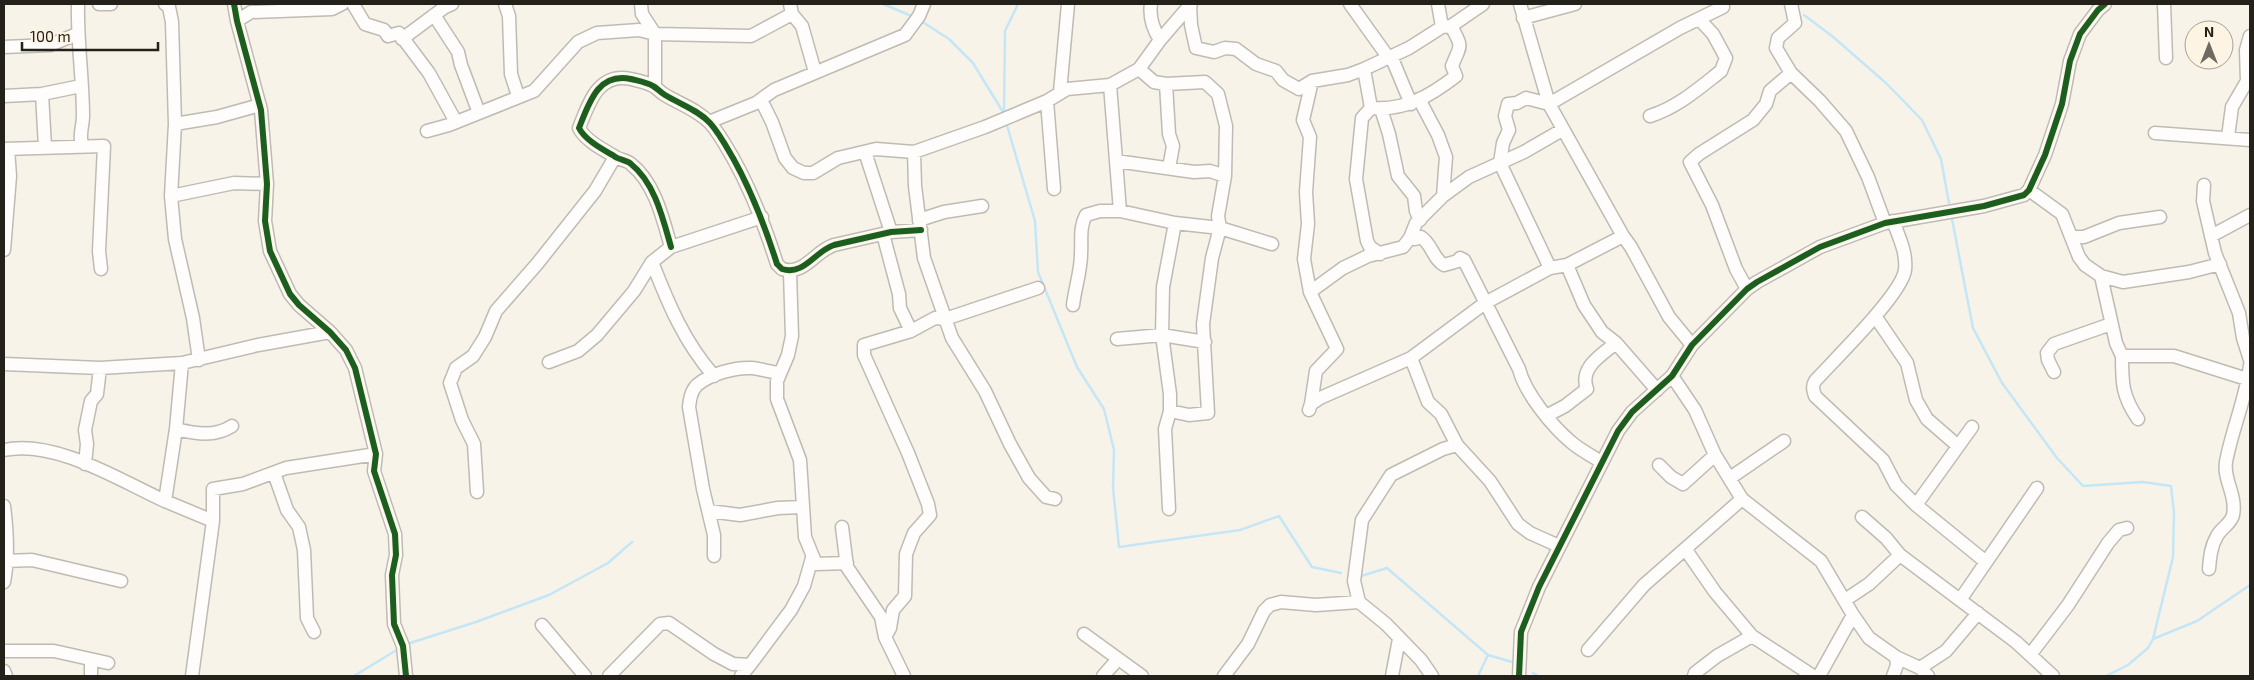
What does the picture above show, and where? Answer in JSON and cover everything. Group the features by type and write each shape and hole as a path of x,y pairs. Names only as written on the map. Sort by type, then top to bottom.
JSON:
{"street":[{"path":"78,4 77,34 83,116 80,138 83,146"},
{"path":"99,4 111,4"},
{"path":"165,4 169,7 172,22 175,124 171,196 175,239 193,318 199,360"},
{"path":"234,4 260,105 267,184 265,221 270,251 276,267 299,305 330,332 346,350 355,368 376,454 374,471 395,534 396,555 392,575 394,624 404,646 406,676"},
{"path":"237,21 251,12 332,8 342,4"},
{"path":"353,4 364,24 384,30 388,36 399,33 429,73 456,122"},
{"path":"402,39 452,4"},
{"path":"505,4 509,16 511,74 518,96"},
{"path":"641,4 642,14 655,34 655,87"},
{"path":"709,122 761,100 774,90 905,35 919,16 924,4"},
{"path":"1060,92 1068,4"},
{"path":"1151,4 1150,12 1154,30 1160,40"},
{"path":"761,100 772,122 785,158 793,168 804,173 813,173 838,158 876,149 914,152 973,132 1047,101 1067,89 1110,85 1140,69 1160,40 1190,4"},
{"path":"1190,4 1191,25 1196,48 1214,52 1225,48 1236,49 1256,64 1276,70 1283,80 1299,89 1312,81 1348,75 1364,69 1446,26 1483,4"},
{"path":"1350,4 1389,56 1415,101 1438,135 1446,156 1443,196"},
{"path":"1380,254 1370,247 1367,240 1356,179 1362,118 1376,109 1415,101 1439,89 1456,76 1452,66 1459,55 1459,40 1446,26 1438,4"},
{"path":"1520,4 1549,104 1562,130 1631,247 1669,317 1692,345"},
{"path":"1523,18 1575,4"},
{"path":"1790,4 1796,23 1778,38 1776,48 1790,73 1820,100 1846,131 1905,255 1905,271 1900,283 1875,316 1815,381 1812,385 1815,396 1883,460 1896,485 1916,505 1986,562"},
{"path":"2030,193 2059,113 2070,61 2080,34 2098,10 2105,4"},
{"path":"2164,4 2166,58"},
{"path":"1550,268 1500,163 1503,144 1510,130 1505,116 1508,104 1517,103 1526,98 1549,104 1680,28 1723,8"},
{"path":"427,130 456,122 534,91 578,42 597,33 639,30 655,34 751,36 791,9 802,26 815,72"},
{"path":"434,15 458,52 478,113"},
{"path":"1650,116 1667,110 1683,101 1721,71 1725,64 1726,58 1713,34 1699,19"},
{"path":"4,47 50,45 77,34"},
{"path":"2228,137 2232,106 2247,81 2246,50 2250,36"},
{"path":"1140,69 1154,82 1166,84 1205,82 1218,94 1226,126 1225,176 1218,216 1220,228 1212,258 1203,324 1208,413 1189,415 1170,411"},
{"path":"1364,69 1376,109 1389,134 1398,176 1414,196 1420,220"},
{"path":"1747,289 1736,269 1712,205 1690,162 1698,154 1753,120 1766,104 1770,91 1790,73"},
{"path":"671,247 661,210 643,175 630,163 615,157 583,136 579,128 592,97 607,81 619,77 646,82 709,122 720,136 762,216 777,264 782,269 790,272 803,266 828,246 920,225 944,212 982,206"},
{"path":"1312,81 1303,120 1310,137 1306,192 1308,224 1304,259 1310,292 1337,349 1316,371 1310,407 1320,398 1410,358 1485,303 1550,268 1567,265 1623,236"},
{"path":"1166,84 1169,134 1173,146 1170,168"},
{"path":"1110,85 1120,210"},
{"path":"4,96 42,94 81,86"},
{"path":"42,94 45,147"},
{"path":"1047,101 1054,189"},
{"path":"175,124 217,117 260,105"},
{"path":"1310,292 1343,268 1368,256 1403,247 1420,220 1443,196 1469,177 1524,152 1562,130"},
{"path":"2155,133 2250,140"},
{"path":"4,250 10,176 6,149 104,146 98,251 101,269"},
{"path":"865,152 887,233 900,308 911,331"},
{"path":"914,152 924,258 952,338 985,391 1010,444 1030,478 1046,497 1055,499"},
{"path":"477,492 474,444 462,420 450,383 456,368 473,356 496,311 537,264 595,191 615,157"},
{"path":"1116,162 1194,172 1210,171 1225,176"},
{"path":"171,196 234,183 267,184"},
{"path":"2204,185 2203,201 2220,264 2245,312 2243,338 2250,360"},
{"path":"1519,676 1521,632 1539,587 1618,431 1632,412 1672,376 1692,345 1747,289 1820,247 1889,222 1984,206 2030,193 2062,214 2079,257 2085,265 2101,276 2123,282 2189,272 2220,264"},
{"path":"1073,305 1082,255 1080,236 1082,222 1086,215 1100,211 1120,210 1175,223 1220,228 1272,244"},
{"path":"2211,236 2250,215"},
{"path":"548,362 578,350 597,335 634,291 652,262 671,247 762,216"},
{"path":"2072,237 2084,237 2119,223 2160,217"},
{"path":"1168,510 1165,429 1170,411 1170,394 1162,335 1163,287 1175,223"},
{"path":"1410,238 1422,237 1428,241 1439,262 1444,265 1460,258 1464,260 1519,368 1522,382 1546,416 1571,442 1601,462"},
{"path":"652,262 677,322 698,358 714,376"},
{"path":"1567,265 1584,305 1602,332 1616,343 1657,390"},
{"path":"790,272 792,336 788,355 779,373 778,399 800,460 805,536 812,558 816,564 847,563"},
{"path":"2101,276 2111,324 2122,356 2122,388 2126,403 2138,419"},
{"path":"885,637 890,628 893,610 904,596 906,554 914,533 930,516 928,504 908,453 864,355 864,346 911,331 935,318 945,319 1038,288"},
{"path":"1875,316 1907,363 1916,400 1927,419 1958,446"},
{"path":"2054,372 2047,353 2054,344 2111,324"},
{"path":"4,364 100,368 182,363 258,345 330,332"},
{"path":"1117,339 1162,335 1205,342"},
{"path":"1546,416 1583,394 1587,389 1584,380 1586,372 1596,359 1616,343"},
{"path":"2122,356 2174,356 2249,380"},
{"path":"1410,358 1428,402 1440,414 1456,445 1490,481 1518,524 1530,534 1559,546"},
{"path":"165,501 176,429 182,363"},
{"path":"2209,569 2210,553 2217,534 2233,516 2233,500 2231,487 2226,477 2226,463 2249,380 2250,365"},
{"path":"85,464 87,444 85,430 91,400 97,394 100,368"},
{"path":"714,556 714,535 689,407 691,395 697,386 714,376 731,370 752,368 779,373"},
{"path":"1672,376 1695,410 1715,455 1742,499 1821,561 1869,638 1896,657 1924,672 1946,651 1978,613"},
{"path":"176,429 206,434 222,432 232,426"},
{"path":"1916,505 1972,427"},
{"path":"1730,478 1784,441"},
{"path":"1432,676 1421,660 1400,638 1359,602 1354,581 1362,520 1391,475 1443,448 1456,445"},
{"path":"4,450 36,448 65,454 165,501 213,521"},
{"path":"192,676 213,521 213,489 242,484 286,468 376,454"},
{"path":"1659,465 1670,477 1683,484 1715,455"},
{"path":"274,473 287,510 299,527 304,550 307,618 314,632"},
{"path":"1960,600 2037,488"},
{"path":"1588,650 1644,585 1742,499"},
{"path":"4,506 7,531 5,571 32,560 121,581"},
{"path":"709,511 740,515 778,508 802,507"},
{"path":"1862,516 1886,538 1900,555 1978,613 2053,676"},
{"path":"842,527 847,567 881,617 885,637 904,676"},
{"path":"2030,655 2068,605 2108,543 2119,530 2127,528"},
{"path":"1686,550 1715,592 1752,636 1813,676"},
{"path":"1845,600 1869,584 1900,555"},
{"path":"741,676 791,610 804,586 812,558"},
{"path":"1224,676 1248,644 1264,611 1270,605 1281,602 1316,605 1359,602"},
{"path":"1819,676 1853,615"},
{"path":"609,676 660,624 669,623 732,664 750,665"},
{"path":"542,625 584,676"},
{"path":"1084,634 1142,676"},
{"path":"1694,676 1695,673 1717,656 1752,636"},
{"path":"1392,676 1400,638"},
{"path":"4,651 54,650 108,663"},
{"path":"1893,676 1897,665 1896,657"},
{"path":"1103,676 1118,659"},
{"path":"91,660 91,676"},
{"path":"4,671 6,676"}],"waterway":[{"path":"883,4 914,17"},
{"path":"1004,114 1005,31 1018,4"},
{"path":"1804,15 1832,36 1886,83 1922,120 1941,159 1949,203"},
{"path":"921,21 949,39 973,63 1003,112"},
{"path":"1006,122 1035,221 1038,272 1077,367 1104,409 1114,450 1113,488 1119,547 1240,530 1279,516 1312,567 1341,573"},
{"path":"1952,219 1973,328 2002,383 2057,458 2083,486 2143,482 2171,486 2174,513 2173,557 2153,639"},
{"path":"407,644 476,622 549,595 608,563 632,542"},
{"path":"1358,577 1387,568 1488,655 1512,662"},
{"path":"2106,676 2128,665 2148,648 2153,639 2197,621 2250,585"},
{"path":"354,676 400,648"},
{"path":"1478,676 1488,655"},
{"path":"1533,673 1538,676"}],"cycle path":[{"path":"234,4 261,110 267,184 265,221 270,251 290,294 346,350 355,368 376,454 374,471 395,534 396,555 392,575 394,624 403,646 406,676"},
{"path":"1519,676 1521,632 1539,587 1618,431 1632,412 1672,376 1692,345 1747,289 1820,247 1885,223 1984,206 2024,195 2029,190 2045,155 2062,104 2070,61 2080,34 2098,10 2105,4"},
{"path":"671,247 657,202 646,181 629,163 594,144 579,128 596,92 610,80 620,78 631,79 650,85 694,111 710,123 725,144 752,196 777,264 782,269 797,269 834,245 891,232 921,230"}]}
